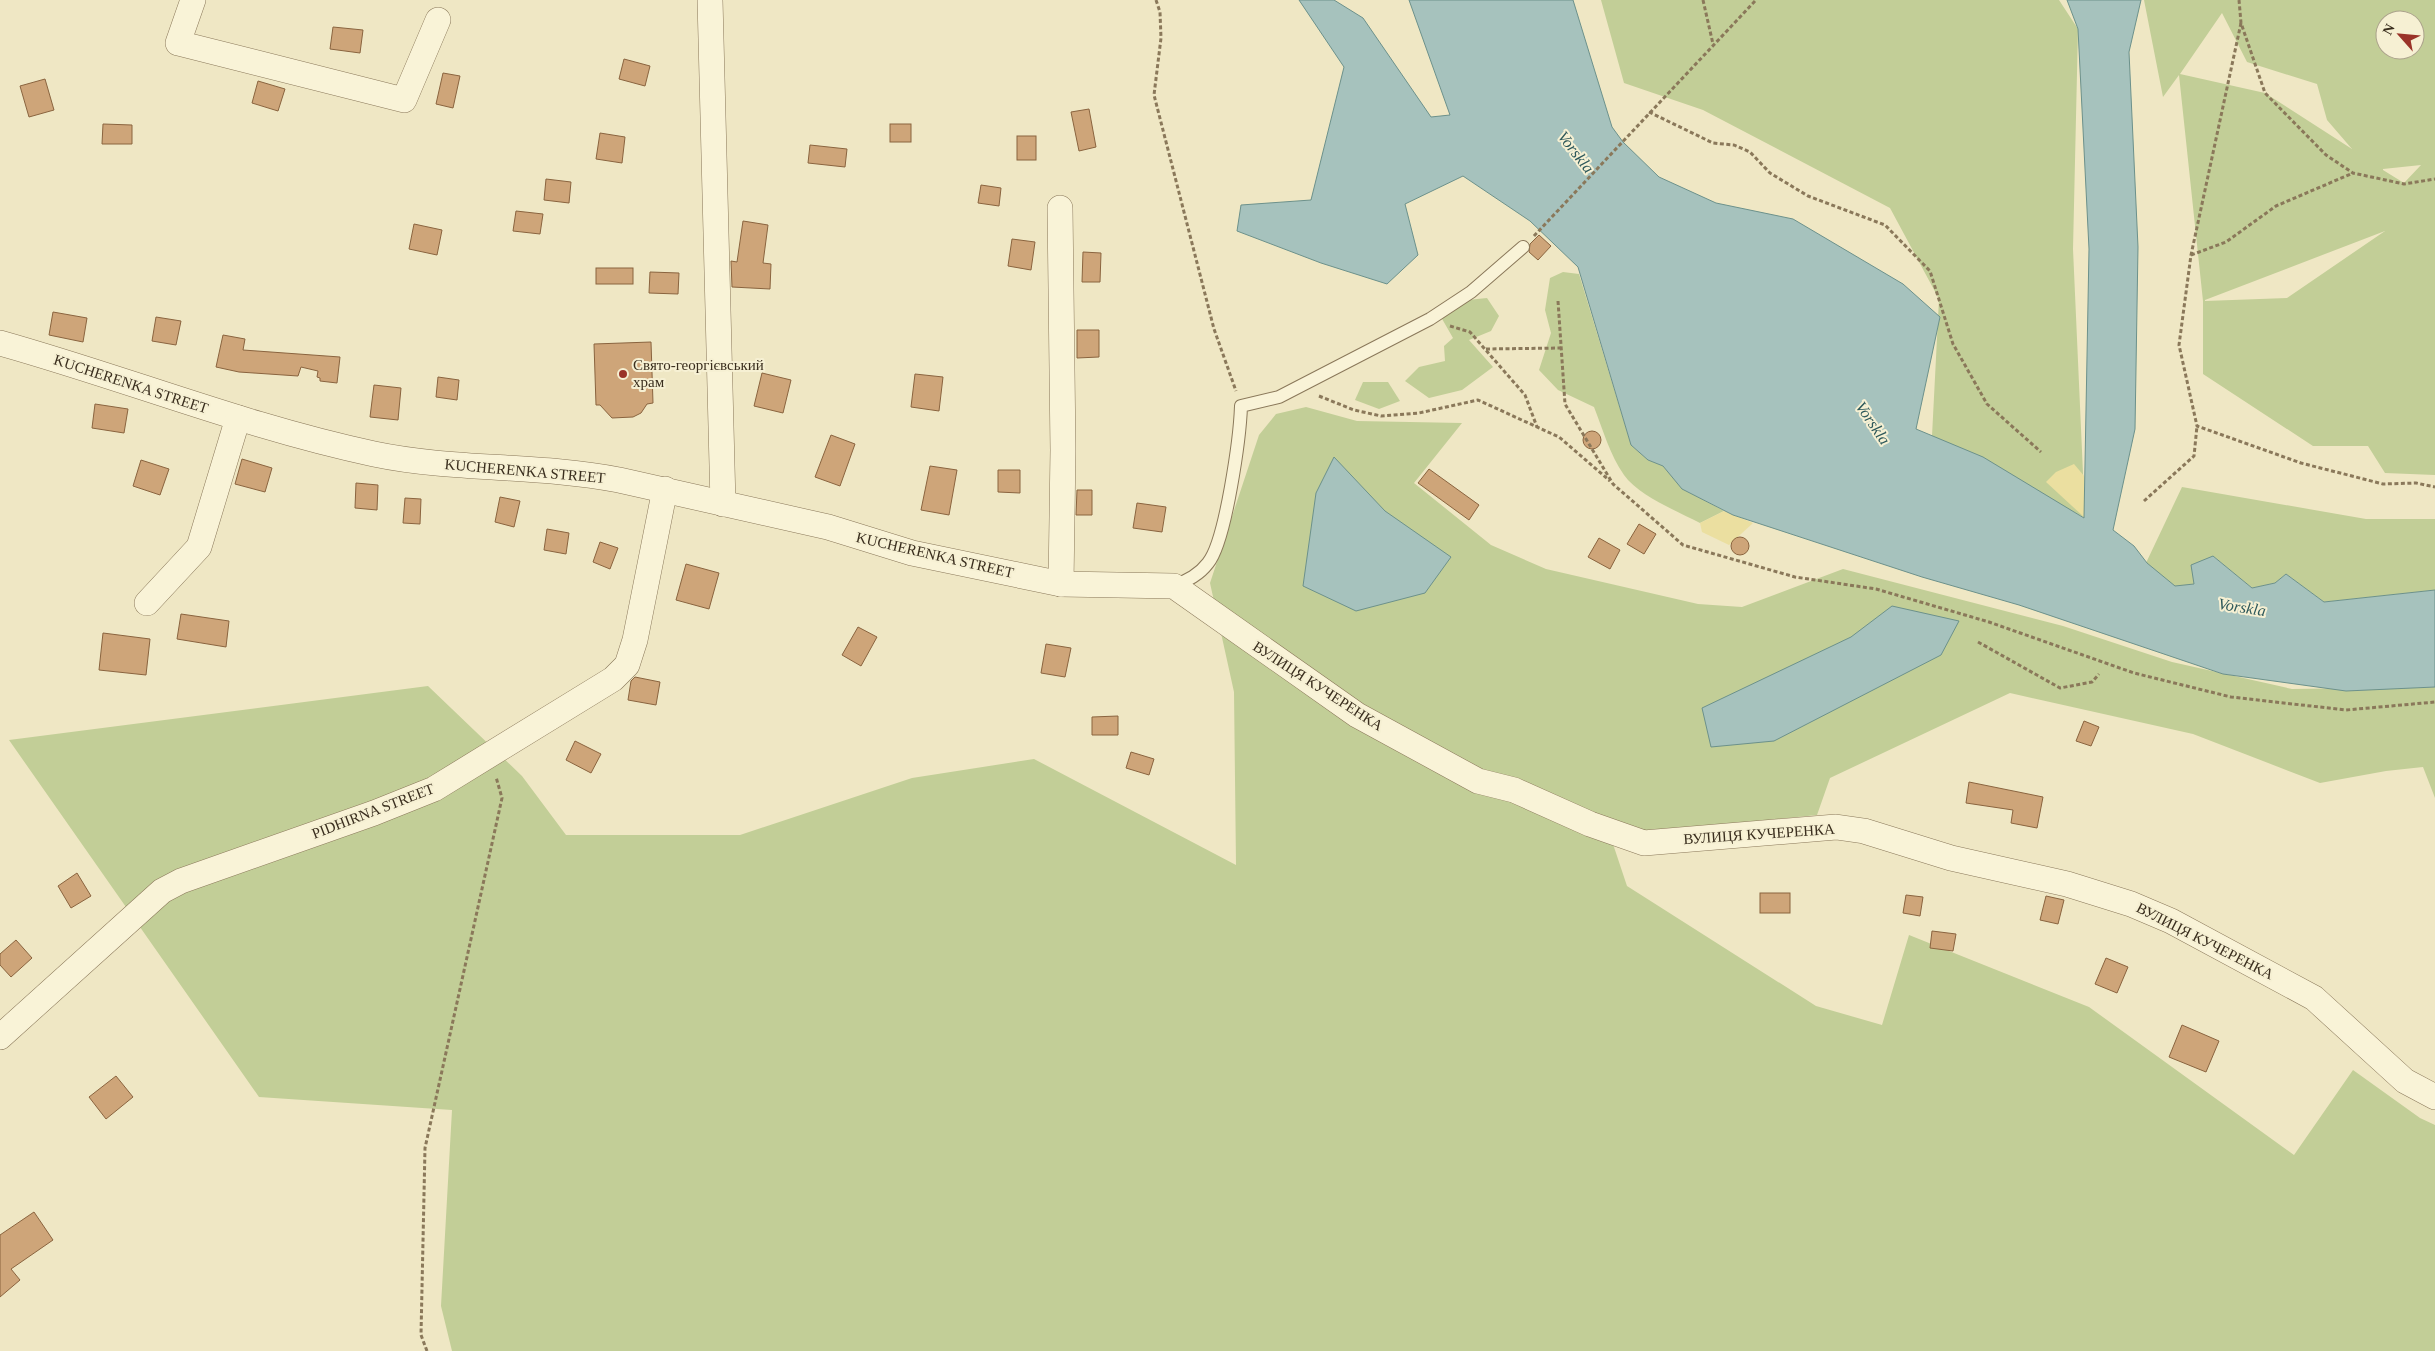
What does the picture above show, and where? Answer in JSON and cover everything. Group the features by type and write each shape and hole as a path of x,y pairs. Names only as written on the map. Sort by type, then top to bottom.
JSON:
{"street":[{"path":"193,0 178,43 404,100 438,20"},
{"path":"710,0 724,504"},
{"path":"1060,208 1063,450 1060,584"},
{"name":"KUCHERENKA STREET","path":"0,343 238,418 308,438 412,460 458,467 589,474 665,489 828,527 912,553 1060,584 1174,586"},
{"path":"147,603 199,547 238,418"},
{"name":"PIDHIRNA STREET","path":"0,1038 162,891 181,881 374,813 434,789 613,678 627,665 642,611 665,489"},
{"name":"ВУЛИЦЯ КУЧЕРЕНКА","path":"1174,586 1357,715 1478,780 1514,790 1590,824 1644,843 1836,827 1864,832 1951,858 2067,884 2131,904 2171,921 2314,998 2405,1080 2435,1097"}],"lane":[{"path":"1174,586 1194,578 1210,562 1225,518 1232,470 1240,443 1241,406 1279,397 1430,319 1471,292 1523,247"}],"path":[{"path":"1156,0 1160,12 1161,38 1154,95 1214,329 1241,406"},
{"path":"1703,0 1714,45"},
{"path":"1523,247 1627,134 1756,0"},
{"path":"2239,0 2241,24 2266,93 2326,154 2353,173 2404,184 2435,179"},
{"path":"2144,501 2194,456 2197,426 2179,345 2191,255 2241,24"},
{"path":"1649,112 1714,143 1734,145 1750,152 1770,173 1808,196 1885,225 1930,271 1953,344 1987,404 2042,452"},
{"path":"2191,255 2226,242 2276,206 2353,173"},
{"path":"1558,301 1565,404 1613,484"},
{"path":"1430,319 1470,332 1525,395 1537,427"},
{"path":"1485,350 1561,348"},
{"path":"1296,388 1354,410 1382,416 1419,413 1478,400 1559,438 1683,545 1795,577 1876,589 1989,622 2134,673 2231,697 2346,710 2435,702"},
{"path":"2197,426 2301,463 2383,484 2416,483 2435,487"},
{"path":"1978,642 2060,688 2092,682 2099,674"},
{"path":"427,1351 421,1335 425,1148 502,798 490,754"}],"green space":[{"path":"1601,0 2059,0 2078,29 2073,249 2085,518 1932,436 1939,299 1890,208 1703,110 1624,83"},
{"path":"2144,0 2435,0 2435,475 2385,473 2368,446 2313,446 2203,374 2203,301 2179,75 2163,97","holes":["2222,13 2247,62 2317,84 2327,120 2352,149 2265,93 2180,74","2421,165 2404,183 2383,170 2383,169","2385,231 2287,298 2205,301 2205,300"]},
{"path":"1563,272 1579,274 1631,445 1648,460 1663,466 1683,489 1724,511 1700,523 1639,490 1619,467 1594,407 1558,390 1539,370 1551,333 1545,310 1550,278"},
{"path":"1487,298 1499,316 1491,331 1469,340 1493,367 1462,390 1429,398 1405,381 1419,367 1445,361 1444,346 1453,338 1441,317 1458,301"},
{"path":"1363,382 1388,382 1400,401 1379,409 1355,400"},
{"path":"1306,407 1357,421 1462,423 1414,483 1491,545 1546,569 1698,604 1742,607 1843,569 2063,626 2172,662 2292,689 2435,687 2435,798 2423,767 2386,771 2320,783 2193,734 2010,693 1830,778 1817,815 1683,829 1612,841 1627,886 1816,1006 1882,1025 1909,935 2089,1007 2294,1155 2353,1070 2420,1118 2435,1125 2435,1351 452,1351 441,1306 452,1110 259,1097 9,740 428,686 522,776 566,835 740,835 912,778 1034,759 1236,865 1234,692 1210,583 1259,435 1276,414"},
{"path":"2182,487 2366,519 2435,519 2435,590 2324,602 2286,574 2275,583 2252,588 2213,556 2194,584 2175,587 2146,563"}],"sand":[{"path":"2074,464 2085,477 2085,518 2046,482 2056,472"},
{"path":"1724,511 1753,523 1729,545 1702,532 1700,523"}],"water":[{"name":"Vorskla","path":"1299,0 1334,0 1363,18 1431,117 1450,115 1409,0 1573,0 1612,127 1623,142 1659,177 1716,203 1793,219 1903,284 1940,317 1916,429 1983,457 2084,518 2089,249 2078,29 2067,0 2141,0 2129,52 2138,247 2135,429 2113,530 2134,546 2147,563 2175,586 2194,584 2191,565 2213,556 2252,588 2275,583 2286,574 2324,602 2435,590 2435,687 2346,691 2223,674 2019,605 1922,577 1733,515 1682,489 1663,466 1648,460 1631,445 1578,267 1530,221 1463,176 1405,204 1418,255 1387,284 1321,263 1237,231 1241,205 1311,200 1344,67"},
{"path":"1334,457 1385,511 1451,557 1425,593 1356,611 1303,586 1316,493"},
{"path":"1892,606 1959,621 1941,655 1774,741 1711,747 1702,708 1851,637"}],"building":[{"path":"333,27 363,30 360,53 330,49"},
{"path":"624,59 650,66 645,86 619,79"},
{"path":"443,73 460,76 453,108 436,104"},
{"path":"45,79 54,110 29,117 20,86"},
{"path":"258,81 285,89 278,111 252,103"},
{"path":"1089,109 1096,147 1079,151 1071,112"},
{"path":"103,124 132,125 132,144 102,144"},
{"path":"890,124 911,124 911,142 890,142"},
{"path":"600,133 625,137 622,163 596,159"},
{"path":"1017,136 1036,136 1036,160 1017,160"},
{"path":"810,145 847,149 845,167 808,163"},
{"path":"546,179 571,182 569,203 544,200"},
{"path":"981,185 1001,188 999,206 978,203"},
{"path":"516,211 543,214 540,234 513,231"},
{"path":"743,221 768,225 763,263 771,264 770,289 732,287 731,261 737,262"},
{"path":"414,224 442,230 437,255 409,249"},
{"path":"1539,235 1551,246 1538,260 1529,252 1530,244"},
{"path":"1012,239 1035,242 1031,270 1008,266"},
{"path":"1083,252 1101,253 1100,282 1082,282"},
{"path":"596,268 633,268 633,284 596,284"},
{"path":"650,272 679,273 678,294 649,293"},
{"path":"53,312 87,318 83,342 49,335"},
{"path":"156,317 181,321 176,345 152,341"},
{"path":"1077,330 1099,330 1099,357 1077,358"},
{"path":"223,335 245,339 243,350 340,357 337,383 320,381 320,378 317,377 318,371 301,367 298,376 239,372 216,367"},
{"name":"Свято-георгієвський храм","path":"651,342 653,403 647,404 641,413 633,417 612,418 600,405 596,405 594,344"},
{"path":"762,373 791,380 783,413 754,406"},
{"path":"915,374 943,377 939,411 911,407"},
{"path":"438,377 459,380 457,400 436,397"},
{"path":"374,385 401,388 398,420 370,417"},
{"path":"95,404 128,409 124,433 92,428"},
{"path":"1592,431 1598,434 1601,440 1598,446 1592,449 1586,446 1583,440 1586,434"},
{"path":"831,435 855,444 840,486 815,477"},
{"path":"242,459 272,468 265,492 235,484"},
{"path":"141,460 169,469 160,495 133,486"},
{"path":"930,466 957,470 949,515 921,510"},
{"path":"1429,469 1479,505 1469,520 1418,483"},
{"path":"998,470 1020,470 1020,493 998,492"},
{"path":"356,483 378,485 377,510 355,508"},
{"path":"1077,490 1092,490 1092,515 1076,515"},
{"path":"500,497 520,501 514,527 495,522"},
{"path":"405,498 421,499 420,524 403,523"},
{"path":"1137,503 1166,507 1162,532 1133,528"},
{"path":"1639,524 1656,534 1644,554 1627,544"},
{"path":"547,529 569,533 566,554 544,550"},
{"path":"1740,537 1746,540 1749,546 1746,552 1740,555 1734,552 1731,546 1734,540"},
{"path":"1599,538 1620,550 1610,569 1588,557"},
{"path":"600,542 618,548 610,569 593,562"},
{"path":"686,564 719,573 709,609 676,600"},
{"path":"181,614 229,621 226,647 177,639"},
{"path":"858,627 877,637 861,666 842,655"},
{"path":"103,633 150,639 146,675 99,670"},
{"path":"1046,644 1071,648 1065,677 1041,673"},
{"path":"635,677 660,682 656,705 628,700 631,681"},
{"path":"1118,716 1118,735 1092,735 1092,717"},
{"path":"2084,721 2099,727 2091,746 2076,741"},
{"path":"575,741 601,754 591,773 566,760"},
{"path":"1131,752 1154,759 1149,775 1126,768"},
{"path":"1969,782 2043,797 2037,828 2011,823 2013,810 1966,803"},
{"path":"77,873 91,896 71,908 58,886"},
{"path":"1760,893 1790,893 1790,913 1760,913"},
{"path":"1906,895 1923,897 1920,916 1903,913"},
{"path":"2046,896 2064,900 2058,924 2040,920"},
{"path":"1932,931 1956,934 1953,951 1930,948"},
{"path":"16,940 32,958 11,977 0,965 0,954"},
{"path":"2106,958 2128,967 2117,993 2095,984"},
{"path":"2182,1025 2219,1041 2206,1072 2169,1057"},
{"path":"116,1076 133,1097 106,1119 89,1097"},
{"path":"34,1212 53,1240 11,1269 20,1280 0,1297 0,1235"}],"place":[{"name":"Свято-георгієвський храм","path":"623,374"}]}
